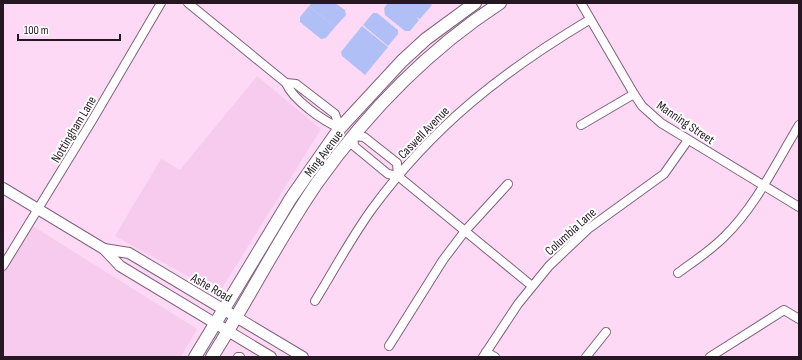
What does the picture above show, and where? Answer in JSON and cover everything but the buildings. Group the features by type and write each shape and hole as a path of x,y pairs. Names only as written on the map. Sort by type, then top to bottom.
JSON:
{"main road":[{"name":"Ming Avenue","path":"195,357 291,198 340,128 377,87 426,39 475,3"},
{"name":"Ming Avenue","path":"212,357 317,184 353,136 374,111 416,69 461,31 500,3"},
{"path":"353,136 354,121 377,87"},
{"path":"317,184 341,138 340,128"}],"street":[{"name":"Nottingham Lane","path":"3,266 161,3"},
{"path":"188,3 286,83 296,84 335,114 340,128"},
{"name":"Manning Street","path":"581,3 589,20 634,94 652,116 688,140 799,207"},
{"name":"Caswell Avenue","path":"315,301 358,231 398,176 440,130 479,94 530,56 589,20"},
{"path":"581,125 634,94"},
{"path":"678,273 723,238 744,214 799,125"},
{"path":"398,176 397,163 364,137 353,136 354,146 388,174 398,176 532,286"},
{"name":"Columbia Lane","path":"485,354 505,323 532,286 549,266 588,229 664,174 688,140"},
{"path":"389,346 431,277 465,231 508,184"},
{"name":"Ashe Road","path":"3,188 104,249 120,266 271,357"},
{"name":"Ashe Road","path":"104,249 129,253 237,316 303,357"},
{"path":"710,357 784,310 799,319"},
{"path":"586,357 606,332"},
{"path":"485,354 495,357"}],"shaded area":[{"path":"312,3 335,3 345,10 346,15 335,27 309,6"},
{"path":"388,3 429,3 432,5 420,19 416,17 419,20 410,31 405,31 385,15 384,8"},
{"path":"309,6 335,27 326,38 321,39 300,22 300,17"},
{"path":"373,13 377,13 398,30 398,34 388,46 363,25"},
{"path":"362,26 388,47 365,75 342,56 341,52"},
{"path":"257,76 321,129 219,293 115,236 161,159 180,170"},
{"path":"31,225 197,329 181,357 3,357 3,273"}]}
